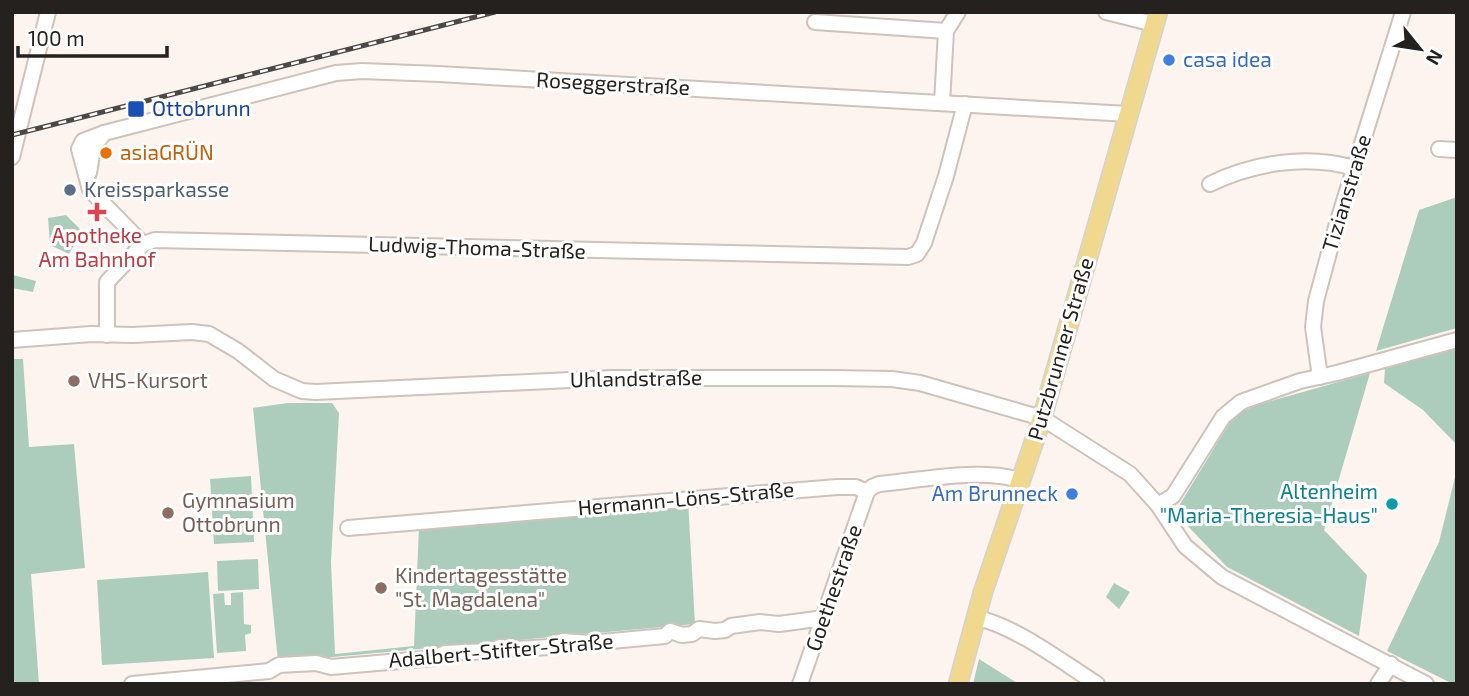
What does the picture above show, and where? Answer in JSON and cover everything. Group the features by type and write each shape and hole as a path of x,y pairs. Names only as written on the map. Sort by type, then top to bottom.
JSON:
{"main road":[{"name":"Putzbrunner Straße","path":"958,684 975,617 1042,418 1156,18"}],"street":[{"path":"12,157 48,12"},
{"path":"942,103 946,31 958,12"},
{"path":"1106,12 1156,18"},
{"name":"Tizianstraße","path":"1320,377 1313,327 1316,301 1403,12"},
{"path":"815,22 946,31"},
{"name":"Roseggerstraße","path":"143,244 90,190 79,149 83,141 104,132 337,73 362,71 1128,114"},
{"name":"Ludwig-Thoma-Straße","path":"143,244 155,240 175,240 899,258 916,254 924,243 946,176 965,104"},
{"path":"1439,149 1457,150"},
{"path":"1210,184 1231,174 1289,162 1327,161 1354,168"},
{"path":"107,335 107,282 143,244"},
{"name":"Uhlandstraße","path":"12,340 192,332 209,334 239,351 274,379 302,391 316,392 612,377 892,379 920,383 1042,418 1130,474 1158,505 1185,546 1222,577 1426,684"},
{"path":"1158,505 1173,496 1230,409 1241,402 1300,381 1457,340"},
{"name":"Hermann-Löns-Straße","path":"348,528 825,487 856,487 867,492 879,484 988,475 1020,481"},
{"name":"Goethestraße","path":"800,684 867,492"},
{"path":"975,617 992,622 1026,640 1097,684"},
{"name":"Adalbert-Stifter-Straße","path":"132,684 269,671 279,665 316,663 331,667 366,664 435,657 445,653 490,651 500,647 549,647 562,641 590,643 665,636 670,631 682,635 692,634 699,629 715,631 760,622 779,624 824,618"},
{"path":"1378,684 1391,664"}],"green space":[{"path":"1457,197 1457,328 1376,351 1419,210"},
{"path":"66,215 82,231 69,254 50,245 48,218"},
{"path":"13,275 36,281 33,292 12,288"},
{"path":"1457,348 1457,445 1423,410 1384,383 1385,368"},
{"path":"12,359 23,359 29,447 74,444 85,568 31,574 39,684 12,684"},
{"path":"1370,373 1324,530 1367,575 1359,636 1227,567 1182,520 1177,509 1235,414 1260,404"},
{"path":"288,403 332,403 339,413 331,562 335,654 414,646 419,527 688,500 695,624 278,662 253,408"},
{"path":"1457,469 1457,684 1453,684 1387,651 1439,542"},
{"path":"251,476 254,542 214,544 210,479"},
{"path":"258,559 259,589 218,591 217,561"},
{"path":"208,572 214,658 102,665 97,580"},
{"path":"1114,583 1130,592 1119,609 1106,597"},
{"path":"243,592 244,624 251,625 251,633 245,635 246,651 217,653 213,594 224,593 225,605 231,605 231,593"},
{"path":"979,659 1019,684 973,684"}],"railway":[{"path":"12,135 495,12"}],"place":[{"name":"casa idea","path":"1169,60"},
{"name":"Ottobrunn","path":"136,109"},
{"name":"asiaGRÜN","path":"106,153"},
{"name":"Kreissparkasse","path":"70,190"},
{"name":"Apotheke Am Bahnhof","path":"97,212"},
{"name":"VHS-Kursort","path":"74,381"},
{"name":"Am Brunneck","path":"1072,494"},
{"name":"Altenheim \"Maria-Theresia-Haus\"","path":"1392,504"},
{"name":"Gymnasium Ottobrunn","path":"168,513"},
{"name":"Kindertagesstätte \"St. Magdalena\"","path":"381,588"}]}
